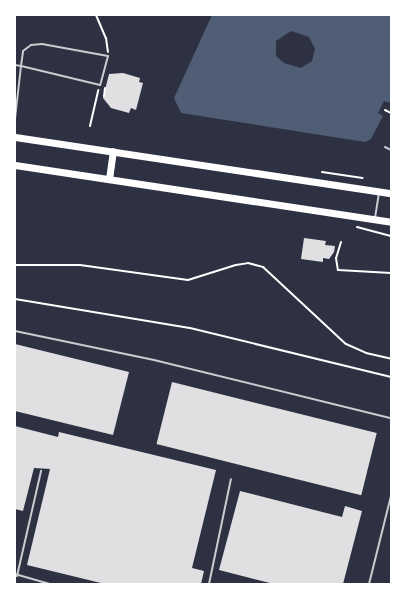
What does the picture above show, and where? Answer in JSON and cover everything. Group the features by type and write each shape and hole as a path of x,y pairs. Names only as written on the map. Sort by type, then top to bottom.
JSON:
{"main road":[{"path":"15,137 391,193"},
{"path":"109,179 113,151"},
{"path":"15,165 391,222"}],"lane":[{"path":"15,65 21,66 100,85 108,56 42,44 31,45 23,51 21,66 15,119"},
{"path":"385,148 391,150"},
{"path":"375,220 379,191"},
{"path":"15,331 154,360 391,418"},
{"path":"41,471 16,575 51,584"},
{"path":"209,584 231,479"},
{"path":"369,584 391,496"}],"path":[{"path":"96,15 106,38 108,56"},
{"path":"90,126 100,85"},
{"path":"104,96 105,86"},
{"path":"385,110 391,113"},
{"path":"322,172 363,178"},
{"path":"356,227 391,236"},
{"path":"341,242 336,258 338,270 391,273"},
{"path":"15,264 80,265 188,280 242,264 263,267 346,344 366,353 391,359"},
{"path":"15,299 190,328 391,377"}],"water":[{"path":"212,15 388,15 391,18 391,99 389,103 384,101 378,113 383,116 371,139 365,142 181,113 174,98","holes":["291,31 309,37 315,49 312,61 301,68 284,63 276,56 276,41"]}],"building":[{"path":"123,73 140,78 139,82 143,83 136,110 131,108 129,113 111,108 103,98 109,74"},
{"path":"304,238 326,241 325,245 335,246 334,252 329,259 323,258 323,262 301,259"},
{"path":"15,344 129,372 113,435 15,411"},
{"path":"172,382 377,433 361,495 157,444"},
{"path":"15,426 58,437 59,432 216,470 192,568 204,571 201,584 105,584 27,565 50,469 34,468 23,511 15,509"},
{"path":"240,491 342,517 345,506 362,511 343,584 274,584 219,570"}]}
